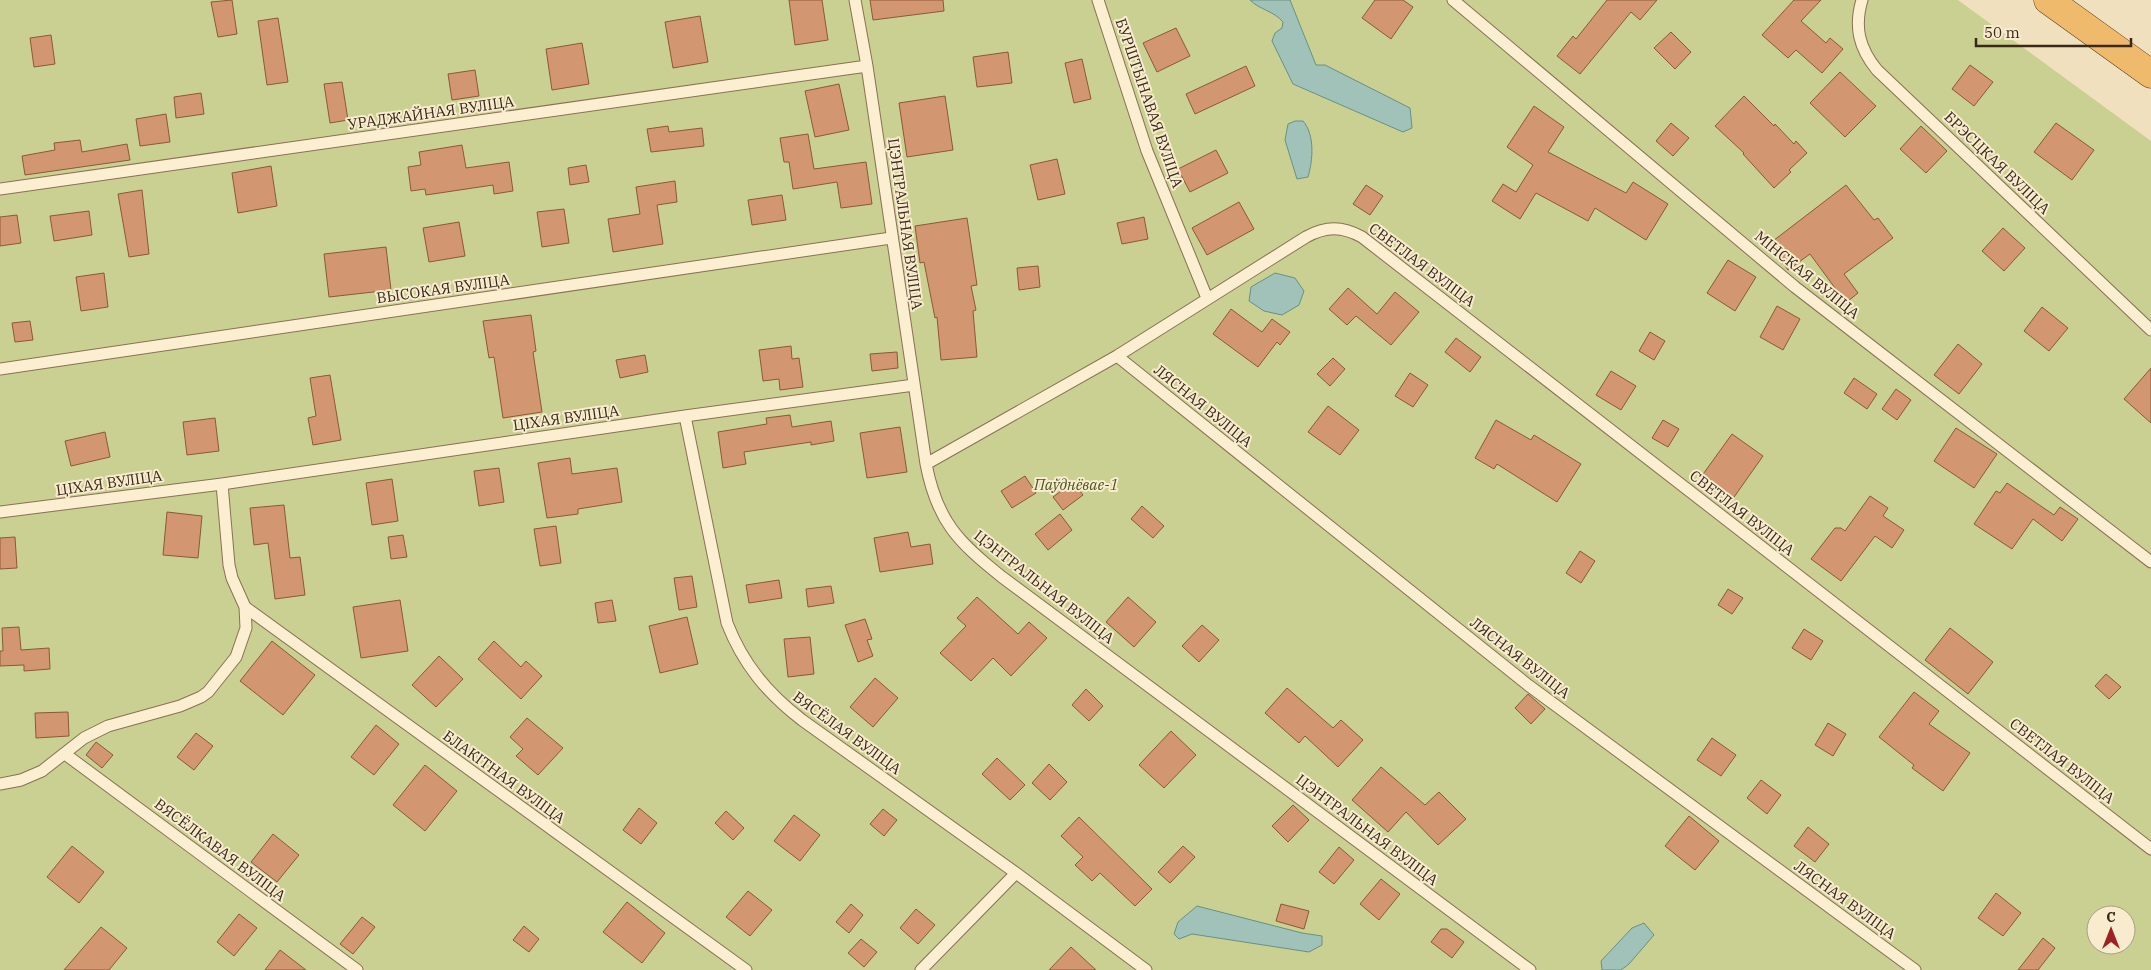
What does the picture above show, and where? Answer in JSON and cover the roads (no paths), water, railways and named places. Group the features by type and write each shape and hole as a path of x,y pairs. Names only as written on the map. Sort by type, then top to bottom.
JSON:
{"highway":[{"path":"2048,0 2151,74"}],"lane":[{"name":"ЦЭНТРАЛЬНАЯ ВУЛІЦА","path":"855,0 867,66 891,238 930,485 938,507 958,537 981,560 1530,970"},
{"name":"БУРШТЫНАВАЯ ВУЛІЦА","path":"1098,0 1147,151 1207,298"},
{"name":"МІНСКАЯ ВУЛІЦА","path":"1453,0 1795,286 2151,562"},
{"name":"БРЭСЦКАЯ ВУЛІЦА","path":"1862,0 1858,23 1859,36 1862,48 1877,70 2151,330"},
{"name":"УРАДЖАЙНАЯ ВУЛІЦА","path":"0,189 867,66"},
{"name":"СВЕТЛАЯ ВУЛІЦА","path":"926,464 1117,356 1306,236 1324,229 1343,228 1362,237 2151,849"},
{"name":"ВЫСОКАЯ ВУЛІЦА","path":"0,369 891,238"},
{"name":"ЛЯСНАЯ ВУЛІЦА","path":"1117,356 1528,685 1915,970"},
{"name":"ЦІХАЯ ВУЛІЦА","path":"0,512 222,484 685,416 914,385"},
{"name":"ВЯСЁЛАЯ ВУЛІЦА","path":"685,416 722,604 735,644 747,665 762,684 795,714 1016,873 1146,970"},
{"path":"0,784 32,776 50,766 84,738 108,726 186,704 201,697 208,692 231,666 240,648 246,628 245,607 232,578 229,565 222,484"},
{"name":"БЛАКІТНАЯ ВУЛІЦА","path":"245,607 746,970"},
{"name":"ВЯСЁЛКАВАЯ ВУЛІЦА","path":"65,754 357,970"},
{"path":"921,970 1016,873"}],"water":[{"path":"1250,0 1290,0 1316,65 1325,65 1410,108 1412,128 1403,132 1293,84 1272,41 1275,33 1282,28 1283,22"},
{"path":"1295,121 1303,121 1307,127 1310,133 1312,148 1308,177 1297,179 1285,140 1288,124"},
{"path":"1275,273 1295,278 1304,291 1299,305 1282,315 1264,311 1249,301 1251,287"},
{"path":"1197,906 1302,933 1322,936 1322,945 1309,952 1192,934 1179,939 1174,934 1178,922"},
{"path":"1644,923 1654,935 1629,964 1621,970 1602,970 1601,961 1632,928"}],"park label":[{"name":"Паўднёвае-1","path":"1076,485"}]}
